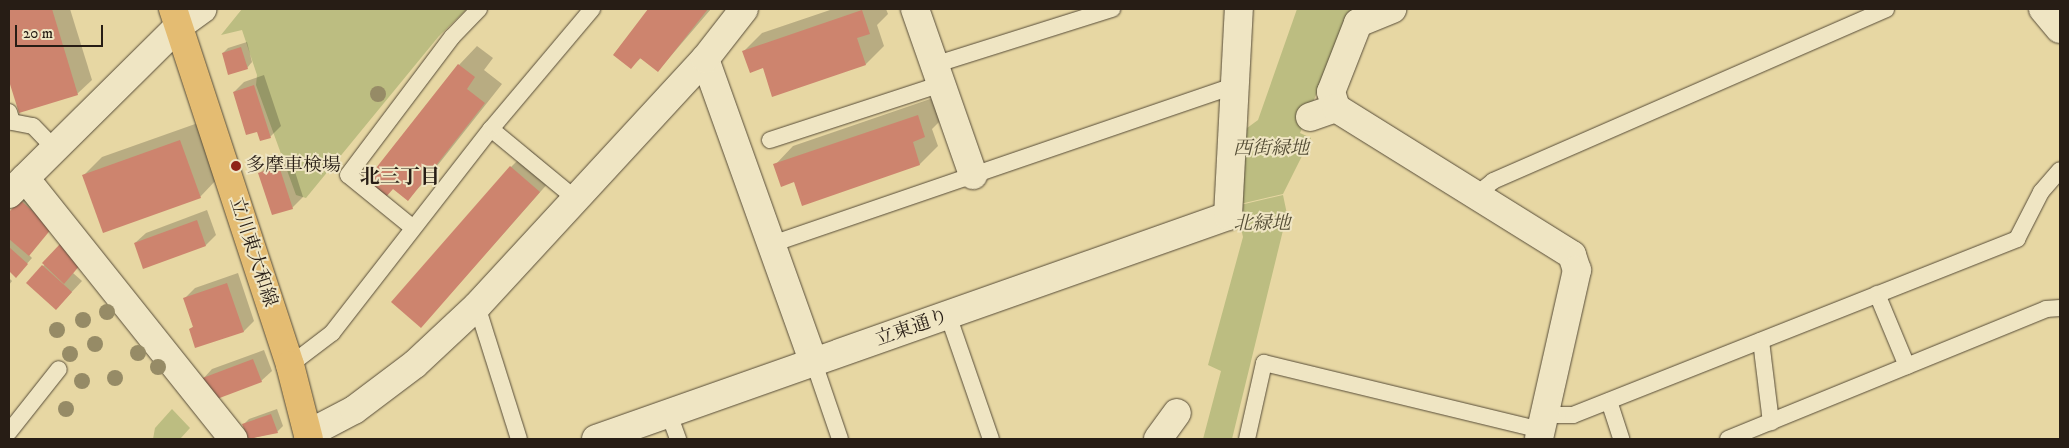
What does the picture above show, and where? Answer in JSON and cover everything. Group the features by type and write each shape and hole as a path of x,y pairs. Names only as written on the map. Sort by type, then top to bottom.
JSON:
{"main road":[{"name":"立川東大和線","path":"176,17 290,365 308,436"}],"street":[{"path":"202,9 176,17 17,186 233,439"},
{"path":"308,436 354,410 415,364 478,306 705,59 744,9"},
{"path":"914,9 973,175"},
{"path":"1234,86 1239,9"},
{"path":"1392,9 1358,23 1330,92 1336,108 1572,255 1577,270 1542,428"},
{"path":"2043,9 2060,29"},
{"path":"705,59 814,362"},
{"name":"立東通り","path":"596,439 1228,216 1234,86"},
{"path":"1310,117 1336,108"},
{"path":"1158,439 1178,412"}],"lane":[{"path":"412,227 348,175 452,36 480,9"},
{"path":"290,365 332,333 412,227 592,9"},
{"path":"770,140 937,74 1112,9"},
{"path":"1476,195 1493,181 1886,9"},
{"path":"772,244 1234,86"},
{"path":"9,112 12,122 33,126 54,148"},
{"path":"491,129 576,199"},
{"path":"1247,439 1264,363 1542,428 2017,239 2041,192 2060,170"},
{"path":"1877,294 1907,366"},
{"path":"478,306 519,439"},
{"path":"1728,439 2046,308 2060,308"},
{"path":"948,315 991,439"},
{"path":"1761,341 1771,422"},
{"path":"814,362 840,439"},
{"path":"9,432 59,369"},
{"path":"1609,401 1621,439"},
{"path":"669,414 678,439"}],"green space":[{"path":"242,9 467,9 439,36 306,198 296,195 256,85 257,75 242,30 221,35"},
{"name":"西街緑地","path":"1297,9 1352,9 1300,133 1311,138 1283,194 1236,205 1243,131 1258,120"},
{"name":"北緑地","path":"1283,195 1287,214 1232,439 1203,439 1221,371 1208,365 1243,237 1236,206"},
{"path":"172,409 190,428 180,439 153,439 155,428"}],"building":[{"path":"9,9 52,9 78,95 19,113 9,81"},
{"path":"648,9 708,9 658,72 640,58 631,69 613,55"},
{"path":"862,10 870,34 857,38 866,65 772,97 763,68 750,73 742,51"},
{"path":"241,47 248,69 228,75 222,53"},
{"path":"458,64 475,77 467,89 485,103 408,201 393,189 385,198 365,182"},
{"path":"254,85 271,138 260,141 257,132 246,135 233,92"},
{"path":"918,115 925,137 913,142 920,165 802,206 794,182 781,187 773,164"},
{"path":"180,140 201,198 103,233 82,175"},
{"path":"279,166 293,209 272,215 258,173"},
{"path":"510,166 540,192 421,328 391,302"},
{"path":"20,200 52,228 29,256 9,239 9,212"},
{"path":"197,220 206,246 143,269 134,243"},
{"path":"60,244 81,264 64,284 42,263"},
{"path":"9,247 28,264 16,278 9,271"},
{"path":"42,265 72,292 56,310 26,283"},
{"path":"227,283 244,332 195,348 189,329 193,327 183,298"},
{"path":"253,359 262,382 209,402 200,379"},
{"path":"271,414 278,433 248,439 242,424"}],"place":[{"name":"多摩車検場","path":"236,166"}],"district":[{"name":"北三丁目","path":"400,177"}]}
